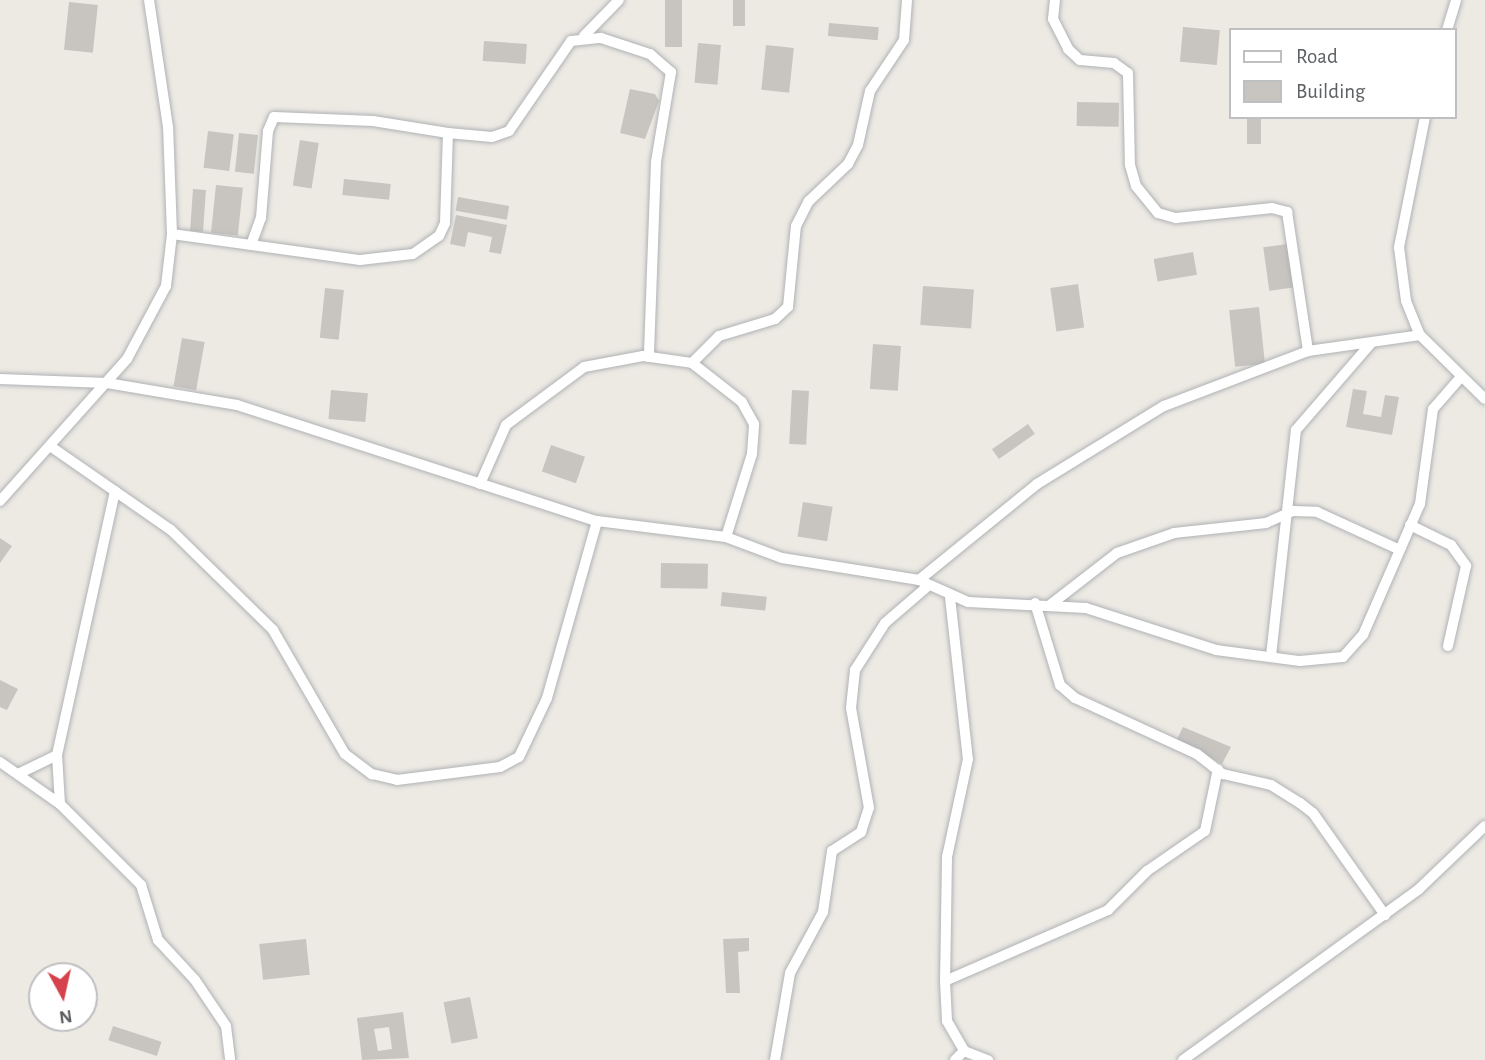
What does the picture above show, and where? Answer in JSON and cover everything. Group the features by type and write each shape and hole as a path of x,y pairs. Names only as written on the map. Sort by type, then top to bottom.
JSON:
{"street":[{"path":"0,501 107,383 153,317 166,286 172,234 168,127 149,0"},
{"path":"251,245 261,218 268,131 274,117 360,120 492,137 509,131 538,95 558,54 584,36 619,0"},
{"path":"692,363 719,336 775,319 788,307 796,226 809,201 848,164 858,145 870,91 904,40 908,0"},
{"path":"1055,0 1053,19 1068,49 1080,60 1114,63 1128,73 1130,165 1136,186 1158,213 1176,218 1272,208 1287,212 1308,351"},
{"path":"1448,28 1456,0"},
{"path":"584,36 650,54 671,72 656,163 649,357"},
{"path":"1425,119 1399,247 1406,300 1420,335 1460,378 1485,399"},
{"path":"172,234 370,260 401,257 429,245 445,223 448,133"},
{"path":"775,1060 785,989 823,912 832,851 860,832 869,808 851,708 855,670 885,623 923,583 1037,484 1098,444 1164,406 1308,351 1420,335"},
{"path":"1271,656 1289,513 1296,430 1372,342"},
{"path":"480,484 506,425 559,390 571,375 614,357 649,357 692,363 742,402 754,424 752,454 726,537"},
{"path":"0,379 107,383 237,405 597,521 726,537 782,558 923,583 950,597 1050,604 1115,616 1216,650 1326,660 1356,649 1420,504 1433,409 1460,378"},
{"path":"50,446 171,530 273,630 345,754 372,775 397,779 500,767 519,757 547,698 597,521"},
{"path":"60,804 57,755 115,491"},
{"path":"1050,604 1117,553 1174,533 1266,523 1289,513 1317,512 1398,549"},
{"path":"1410,525 1451,545 1466,566 1448,646"},
{"path":"950,597 968,759 947,858 947,1021 964,1051 988,1060"},
{"path":"1035,603 1060,685 1076,698 1218,769 1271,785 1313,813 1385,915"},
{"path":"18,774 57,755"},
{"path":"0,762 60,804 141,885 158,940 195,980 226,1026 230,1060"},
{"path":"945,981 1108,910 1147,871 1205,831 1218,769"},
{"path":"1184,1060 1385,915 1485,826"},
{"path":"956,1060 964,1051"}],"building":[{"path":"665,0 682,0 682,47 665,47"},
{"path":"733,0 745,0 745,26 733,26"},
{"path":"69,2 98,5 93,53 64,50"},
{"path":"829,23 879,27 878,40 828,36"},
{"path":"1183,27 1220,30 1217,65 1180,62"},
{"path":"484,41 527,44 526,64 483,61"},
{"path":"698,43 721,45 717,85 695,83"},
{"path":"766,45 794,48 789,93 761,90"},
{"path":"630,89 655,94 659,101 645,139 620,133"},
{"path":"1077,102 1119,103 1119,127 1077,126"},
{"path":"1247,119 1261,119 1261,144 1247,144"},
{"path":"208,131 234,134 229,171 203,168"},
{"path":"239,133 258,135 254,174 235,172"},
{"path":"300,140 319,143 312,188 293,185"},
{"path":"344,179 391,184 389,200 342,195"},
{"path":"216,185 243,188 238,236 211,233"},
{"path":"193,189 206,190 203,232 190,231"},
{"path":"458,197 509,206 507,220 456,211"},
{"path":"456,215 507,225 501,254 489,252 492,237 468,232 465,247 450,244"},
{"path":"1287,244 1293,288 1269,291 1263,247"},
{"path":"1193,252 1197,275 1158,282 1154,259"},
{"path":"1078,284 1084,328 1056,331 1050,288"},
{"path":"923,286 974,290 971,328 920,325"},
{"path":"325,288 344,290 339,340 320,338"},
{"path":"1259,307 1265,364 1235,367 1229,310"},
{"path":"182,338 205,342 196,390 173,386"},
{"path":"873,344 901,346 898,391 870,389"},
{"path":"1353,389 1367,391 1363,414 1381,417 1385,395 1399,397 1392,435 1346,427"},
{"path":"331,390 368,393 365,422 328,419"},
{"path":"792,390 809,391 806,445 789,444"},
{"path":"1028,424 1035,434 999,459 992,449"},
{"path":"551,445 585,457 576,483 542,471"},
{"path":"803,502 833,507 827,541 798,537"},
{"path":"0,538 12,546 0,563"},
{"path":"661,563 708,564 708,589 661,588"},
{"path":"722,592 767,597 765,611 721,606"},
{"path":"0,680 18,689 7,710 0,707"},
{"path":"1183,727 1231,747 1222,764 1177,739"},
{"path":"749,938 749,951 738,952 740,993 726,993 723,939"},
{"path":"306,939 310,975 263,980 259,944"},
{"path":"470,997 478,1038 452,1043 443,1002"},
{"path":"403,1012 409,1058 362,1060 357,1018","holes":["389,1027 392,1049 378,1051 374,1029"]},
{"path":"113,1026 162,1042 157,1056 108,1040"}]}
